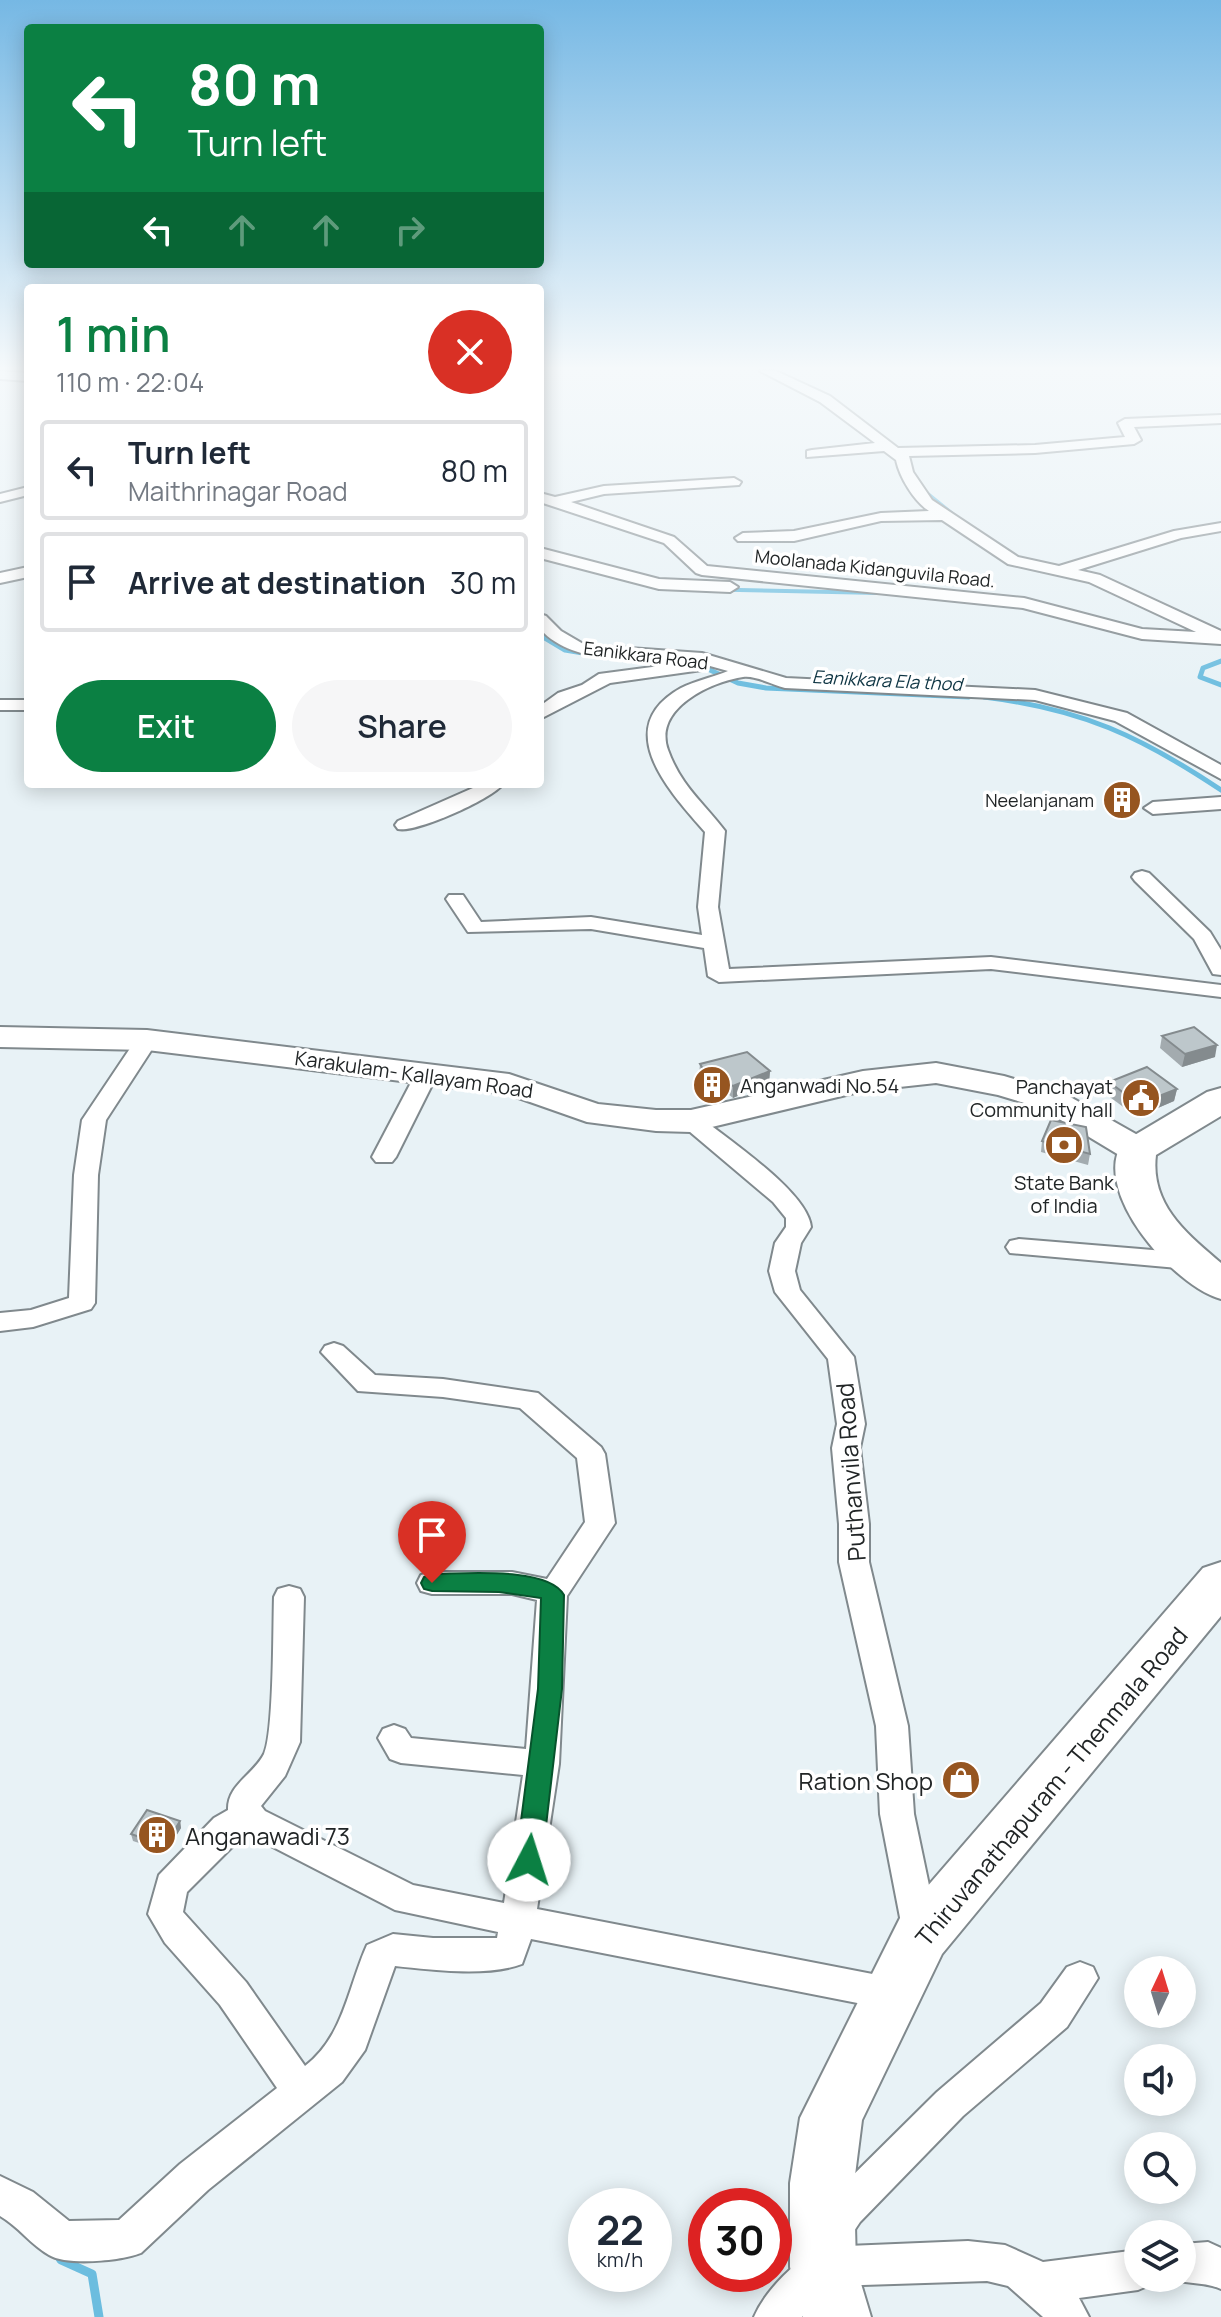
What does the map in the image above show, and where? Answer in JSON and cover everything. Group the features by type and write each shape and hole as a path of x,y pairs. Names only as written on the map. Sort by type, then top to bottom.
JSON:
{"main road":[{"path":"1221,1100 1137,1150 1133,1166 1140,1199 1175,1247 1221,1285"},
{"name":"Thiruvanathapuram - Thenmala Road","path":"828,2275 822,2183 831,2118 921,1936 1221,1581"}],"street":[{"path":"911,479 927,503 1013,561 1094,578 1221,638"},
{"path":"547,499 604,490 734,482"},
{"path":"0,498 24,492"},
{"name":"Moolanada Kidanguvila Road.","path":"547,499 669,540 702,570 1024,603 1142,634 1221,638"},
{"path":"743,538 794,536 881,517 946,515"},
{"path":"1059,571 1179,534 1221,527"},
{"path":"544,554 659,584 925,592"},
{"path":"0,561 24,558"},
{"path":"0,578 24,573"},
{"name":"Eanikkara Road","path":"544,623 555,635 582,650 663,653 727,672 785,683 1035,695 1121,717 1221,773"},
{"path":"544,711 564,697 605,678 668,671 727,672"},
{"path":"727,672 687,692 671,704 657,725 657,746 673,784 715,831 708,907 719,976 991,963 1221,991"},
{"path":"0,705 24,705"},
{"path":"405,825 488,792 491,788"},
{"path":"1153,808 1221,803"},
{"path":"1142,877 1203,936 1221,969"},
{"path":"456,899 475,928 591,923 714,943"},
{"name":"Karakulam- Kallayam Road","path":"0,1037 147,1040 524,1087 596,1114 691,1121 863,1081 936,1073 1004,1086 1053,1101 1137,1150"},
{"path":"0,1322 33,1318 82,1303 86,1175 94,1120 147,1040"},
{"path":"384,1157 426,1075"},
{"name":"Puthanvila Road","path":"691,1121 782,1197 798,1217 799,1227 788,1243 782,1271 788,1292 841,1357 851,1424 846,1448 854,1524 854,1562 892,1726 897,1814 921,1936"},
{"path":"1019,1247 1189,1261"},
{"path":"0,2195 19,2205 62,2241 127,2239 194,2177 329,2070 352,2038 380,1956 393,1950 433,1954 510,1953 519,1921 543,1764 550,1689 552,1595 600,1523 591,1454 528,1400 443,1388 368,1384 334,1352"},
{"path":"432,1583 499,1583 544,1588 552,1595"},
{"path":"247,1816 244,1800 270,1773 281,1756 284,1742 289,1597"},
{"path":"394,1738 401,1750 543,1764"},
{"path":"247,1816 407,1899 893,1994"},
{"path":"247,1816 226,1828 171,1885 165,1914 178,1937 221,1979 248,2014 302,2093"},
{"path":"828,2275 846,2209 950,2104 1054,2015 1080,1978"},
{"path":"774,2317 828,2275 982,2258 1018,2269 1037,2283 1069,2317"},
{"path":"1196,2263 1208,2262 1221,2269"},
{"path":"1037,2283 1124,2272"}],"building":[{"path":"1194,1027 1217,1045 1185,1054 1162,1036"},
{"path":"747,1052 770,1071 733,1086 728,1083 714,1087 700,1064"},
{"path":"1147,1067 1177,1089 1139,1104 1109,1082"},
{"path":"1051,1120 1086,1127 1090,1154 1042,1141"},
{"path":"958,1762 976,1771 965,1785 949,1775"},
{"name":"Anganawadi 73","path":"147,1810 180,1821 165,1846 131,1834"}],"waterway":[{"path":"923,490 955,516"},
{"path":"690,589 879,593"},
{"name":"Eanikkara Ela thod","path":"544,637 565,650 595,655"},
{"name":"Eanikkara Ela thod","path":"658,659 695,663 738,683 766,688 969,697"},
{"path":"1221,661 1203,668 1200,677 1221,685"},
{"name":"Eanikkara Ela thod","path":"984,697 1081,717 1164,754 1221,790"},
{"path":"58,2255 61,2260 92,2274 99,2317"}],"place":[{"name":"Neelanjanam","path":"1122,800"},
{"name":"Anganwadi No.54","path":"712,1085"},
{"name":"Panchayat Community hall","path":"1141,1098"},
{"name":"State Bank of India","path":"1064,1145"},
{"name":"Ration Shop","path":"961,1780"},
{"name":"Anganawadi 73","path":"157,1835"}],"route":[{"path":"432,1583 499,1583 544,1588 552,1595 550,1689 529,1860"}]}
